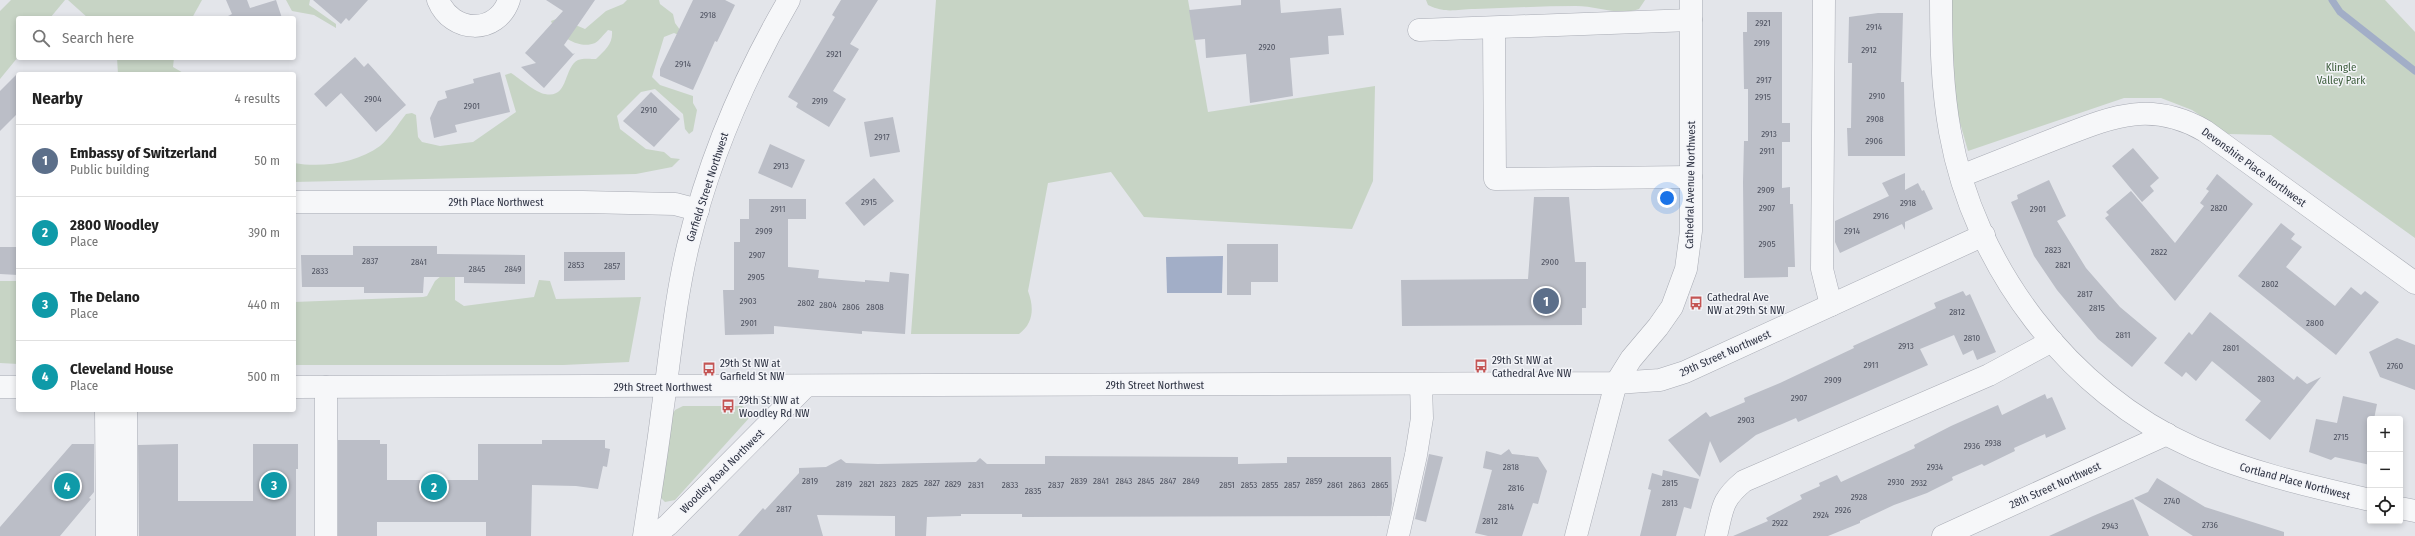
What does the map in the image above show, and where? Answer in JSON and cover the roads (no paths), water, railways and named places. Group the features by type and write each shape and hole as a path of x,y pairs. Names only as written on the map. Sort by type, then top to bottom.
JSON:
{"street":[{"path":"438,0 445,13 456,23 469,26 482,25 497,19 506,9 509,0"},
{"name":"Garfield Street Northwest","path":"665,388 688,248 698,210 718,149 744,85 789,0"},
{"path":"1824,0 1822,269 1831,305"},
{"name":"Cortland Place Northwest","path":"1941,0 1944,93 1950,133 1961,176 1984,235 2008,283 2052,341 2084,373 2117,402 2167,434 2212,455 2261,474 2367,499"},
{"path":"1419,30 1494,28 1691,10"},
{"name":"Cathedral Avenue Northwest","path":"1576,536 1616,383 1631,359 1663,321 1682,285 1690,250 1691,10"},
{"path":"1494,28 1495,179 1691,177"},
{"name":"Devonshire Place Northwest","path":"1961,176 2115,116 2150,113 2173,117 2205,131 2415,284"},
{"name":"29th Place Northwest","path":"296,202 598,202 675,204 698,210"},
{"name":"29th Street Northwest","path":"296,387 665,388 1616,383 1660,380 1685,372 1984,235"},
{"path":"1716,536 1723,504 1730,493 1744,481 1989,375 2052,341"},
{"path":"1398,536 1416,455 1422,418 1421,384"},
{"path":"0,388 16,387"},
{"path":"326,387 326,536"},
{"name":"Woodley Road Northwest","path":"653,536 668,525 805,387"},
{"path":"644,536 665,388"},
{"path":"106,412 107,536"},
{"path":"126,412 126,536"},
{"name":"28th Street Northwest","path":"1943,536 2167,434"},
{"path":"2403,509 2415,511"}],"water":[{"path":"1223,256 1222,293 1167,293 1166,257"}],"waterway":[{"path":"2332,0 2340,12 2415,71"}],"place":[{"name":"Embassy of Switzerland","path":"1546,301"},
{"name":"Cathedral Ave NW at 29th St NW","path":"1696,303"},
{"name":"29th St NW at Cathedral Ave NW","path":"1481,366"},
{"name":"29th St NW at Garfield St NW","path":"709,369"},
{"name":"29th St NW at Woodley Rd NW","path":"728,406"},
{"name":"The Delano","path":"274,485"},
{"name":"Cleveland House","path":"67,486"},
{"name":"2800 Woodley","path":"434,487"}],"park label":[{"name":"Klingle Valley Park","path":"2341,73"}]}
